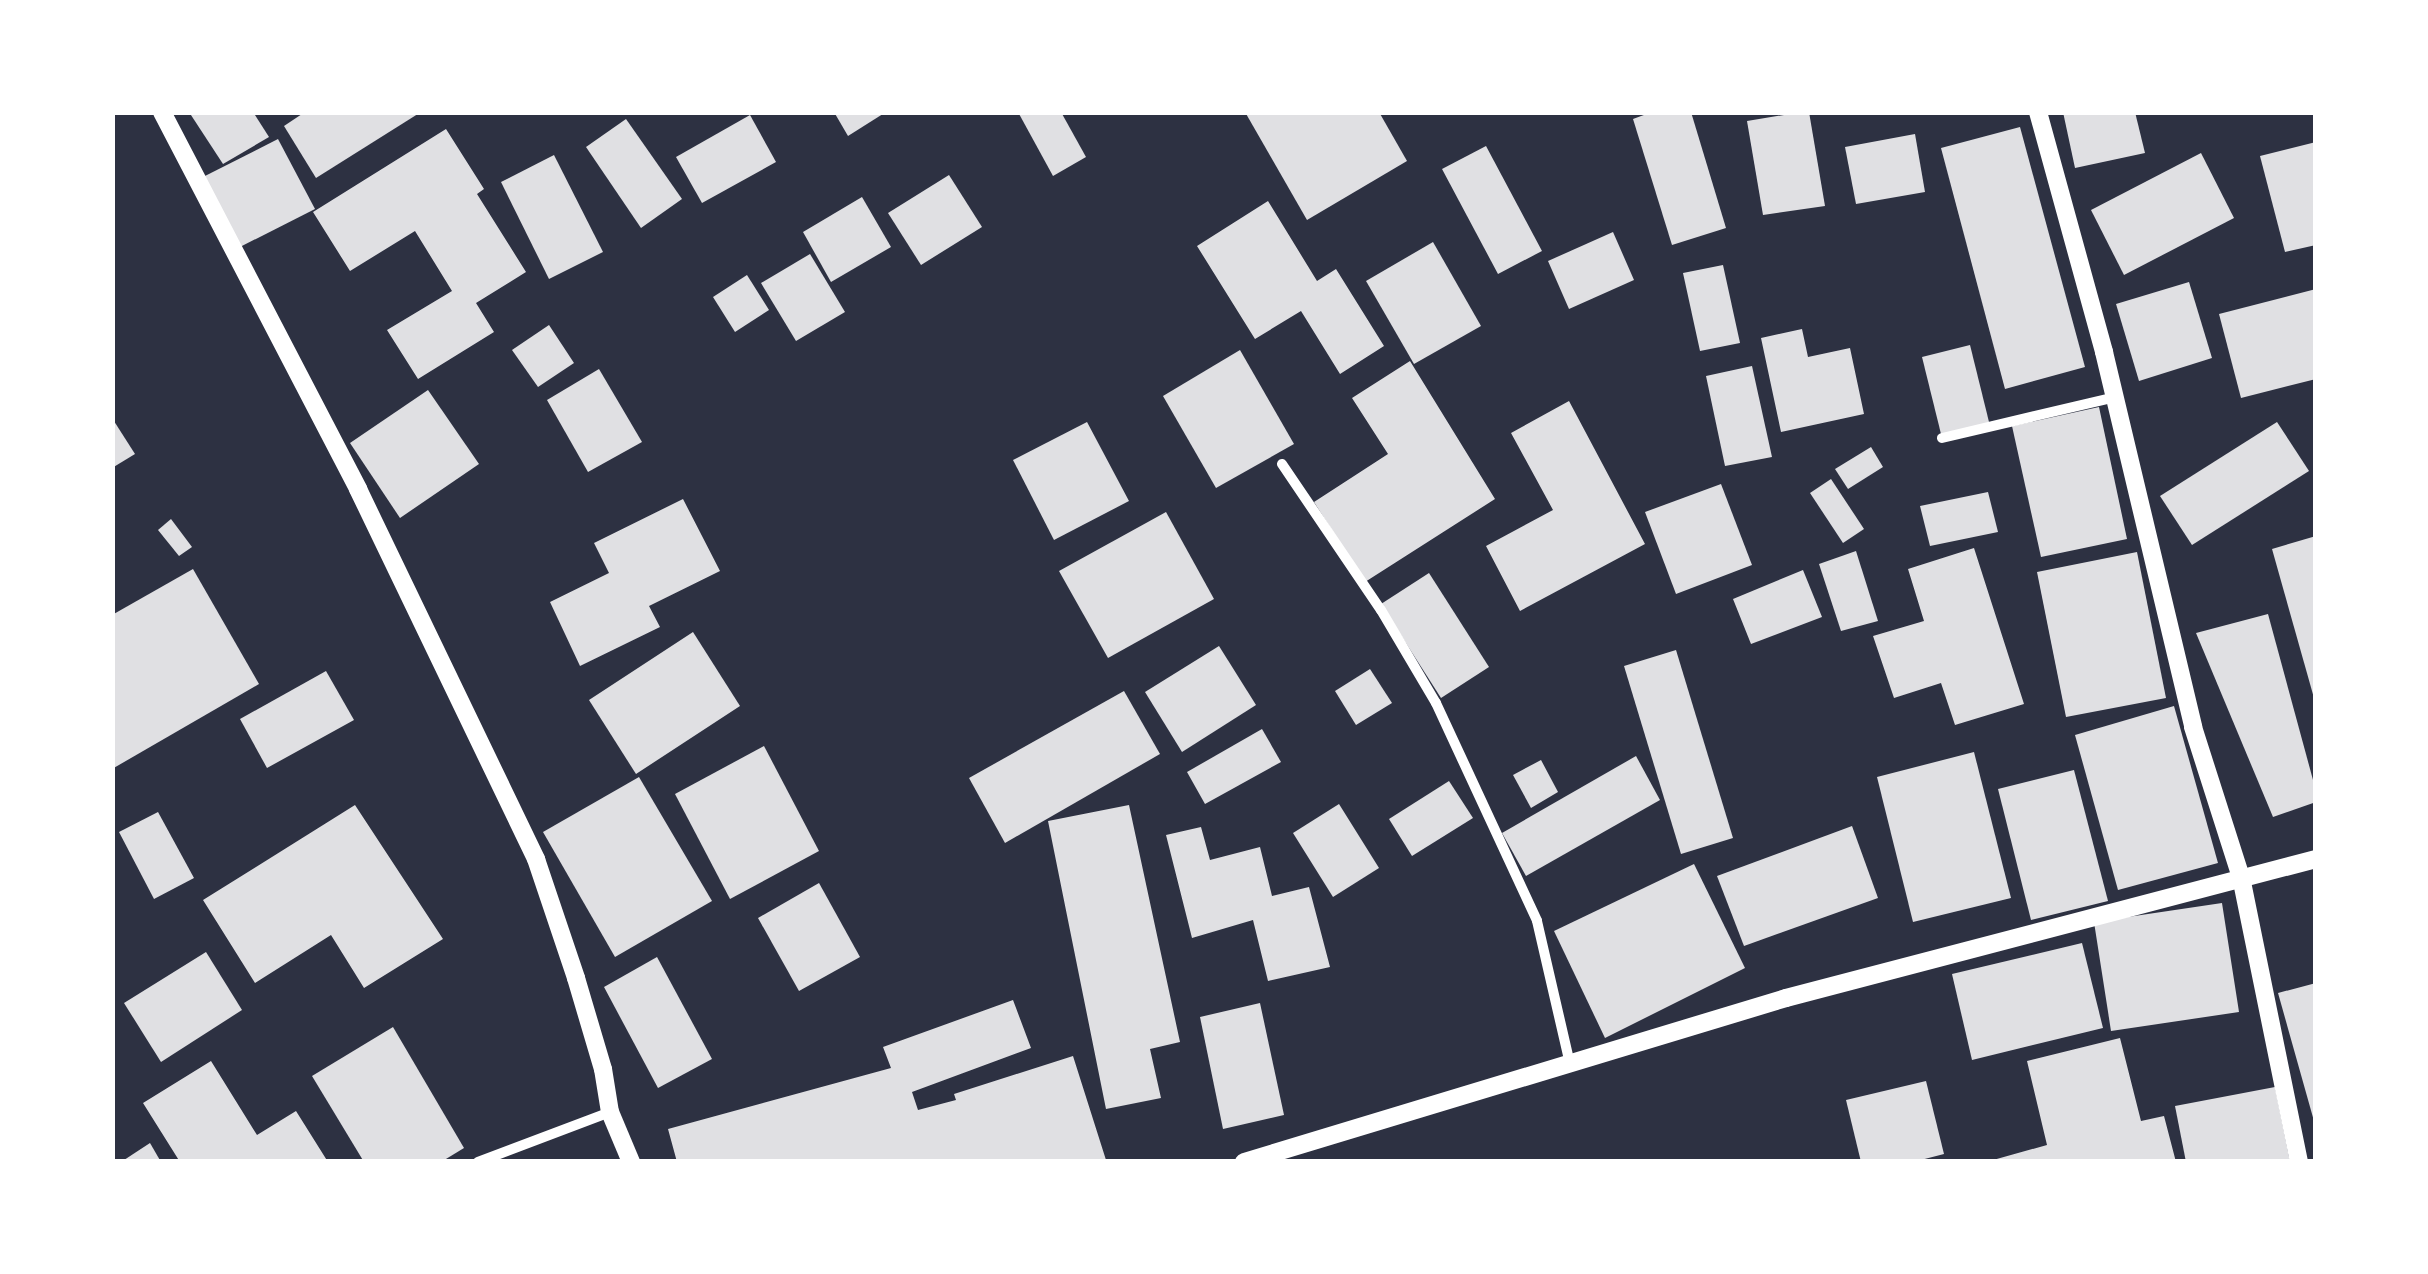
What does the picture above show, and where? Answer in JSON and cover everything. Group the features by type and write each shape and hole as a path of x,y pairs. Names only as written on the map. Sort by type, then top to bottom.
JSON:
{"street":[{"path":"162,112 358,489 536,859 576,978 610,1112 631,1162"},
{"path":"2038,112 2115,397 2194,727 2241,876 2298,1162"},
{"path":"1942,438 2115,397"},
{"path":"1282,464 1381,610 1460,752 1537,921 1569,1060"},
{"path":"1244,1162 1569,1060 2316,858"},
{"path":"478,1162 610,1112"}],"building":[{"path":"189,112 253,112 269,137 223,164"},
{"path":"305,112 421,112 316,178 284,126"},
{"path":"834,112 886,112 848,136"},
{"path":"1018,112 1061,112 1086,157 1053,176"},
{"path":"1245,112 1379,112 1407,161 1307,220"},
{"path":"1652,112 1691,112 1726,228 1672,245 1633,119"},
{"path":"1809,112 1825,206 1763,215 1747,121"},
{"path":"2063,112 2135,112 2145,153 2075,168"},
{"path":"750,115 776,162 702,203 676,157"},
{"path":"626,119 682,199 641,228 586,147"},
{"path":"2020,127 2085,367 2005,389 1941,148"},
{"path":"446,129 484,189 477,194 526,272 476,303 494,332 418,379 387,330 452,291 415,231 350,271 313,212"},
{"path":"1915,134 1925,192 1856,204 1845,147"},
{"path":"278,139 315,209 236,249 201,178"},
{"path":"2316,142 2316,245 2285,252 2260,156"},
{"path":"1486,146 1542,251 1498,274 1442,169"},
{"path":"2201,153 2234,218 2124,275 2091,210"},
{"path":"554,155 603,252 549,279 501,182"},
{"path":"949,175 982,227 921,265 888,213"},
{"path":"862,197 891,247 831,282 803,232"},
{"path":"1268,201 1317,281 1336,269 1384,346 1340,374 1301,311 1255,339 1197,246"},
{"path":"1613,232 1634,280 1569,309 1548,261"},
{"path":"1433,242 1481,326 1414,364 1366,281"},
{"path":"810,254 845,312 796,341 761,283"},
{"path":"1723,265 1740,343 1700,351 1683,273"},
{"path":"747,275 769,310 735,332 713,297"},
{"path":"2189,282 2212,358 2139,381 2116,304"},
{"path":"2316,289 2316,379 2241,398 2219,314"},
{"path":"549,325 574,363 538,387 512,350"},
{"path":"1802,329 1808,357 1850,348 1864,414 1781,432 1761,338"},
{"path":"1970,345 1990,426 1942,438 1922,357"},
{"path":"1240,350 1294,444 1216,488 1163,396"},
{"path":"1410,361 1495,499 1365,582 1314,502 1388,454 1352,398"},
{"path":"1752,366 1772,457 1725,466 1706,376"},
{"path":"599,369 642,442 588,472 547,400"},
{"path":"428,390 479,464 400,518 350,443"},
{"path":"1569,401 1645,544 1520,611 1486,546 1553,510 1511,433"},
{"path":"2099,407 2127,539 2041,557 2012,426"},
{"path":"112,418 135,454 112,468"},
{"path":"1087,422 1129,501 1054,540 1013,460"},
{"path":"2277,422 2309,471 2192,545 2160,496"},
{"path":"1871,447 1883,467 1848,489 1835,469"},
{"path":"1831,479 1864,529 1843,543 1810,493"},
{"path":"1721,484 1752,565 1676,594 1645,512"},
{"path":"1988,492 1998,532 1930,546 1920,506"},
{"path":"683,499 720,571 649,606 660,627 580,666 550,602 609,573 594,543"},
{"path":"1166,512 1214,599 1108,658 1059,571"},
{"path":"171,519 192,547 179,556 158,530"},
{"path":"2316,536 2316,698 2314,698 2272,549"},
{"path":"1974,548 2024,704 1955,725 1941,683 1894,698 1873,636 1924,621 1908,569"},
{"path":"1856,551 1878,621 1841,631 1819,564"},
{"path":"2137,552 2166,698 2066,717 2037,572"},
{"path":"193,569 259,684 112,769 112,615"},
{"path":"1803,570 1822,617 1751,644 1733,599"},
{"path":"1429,573 1489,667 1441,698 1381,604"},
{"path":"2268,614 2316,791 2316,802 2273,817 2196,633"},
{"path":"693,632 740,706 636,774 589,700"},
{"path":"1219,646 1256,705 1182,752 1145,692"},
{"path":"1676,650 1733,838 1681,854 1624,666"},
{"path":"1370,669 1392,703 1356,725 1335,691"},
{"path":"326,671 354,720 267,768 240,719"},
{"path":"1124,691 1160,754 1005,843 969,778"},
{"path":"2174,706 2218,863 2118,890 2075,735"},
{"path":"1262,729 1281,762 1205,804 1187,772"},
{"path":"764,746 819,851 730,899 675,794"},
{"path":"1974,752 2011,898 1913,922 1877,777"},
{"path":"1636,756 1660,800 1526,876 1502,833"},
{"path":"1541,760 1558,792 1531,808 1513,775"},
{"path":"2074,770 2108,901 2031,920 1998,789"},
{"path":"639,777 712,901 615,957 543,832"},
{"path":"1449,781 1473,818 1412,856 1389,819"},
{"path":"1339,804 1379,868 1333,897 1293,833"},
{"path":"355,805 443,939 364,988 331,935 255,983 203,900"},
{"path":"1129,805 1180,1042 1150,1049 1161,1098 1106,1109 1048,821"},
{"path":"158,812 194,878 154,899 119,832"},
{"path":"1852,826 1878,898 1744,946 1717,876"},
{"path":"1201,827 1210,860 1260,847 1272,896 1309,887 1330,967 1268,981 1253,920 1192,938 1166,835"},
{"path":"1694,864 1745,968 1605,1038 1554,931"},
{"path":"819,883 860,957 799,991 758,918"},
{"path":"2222,903 2239,1012 2111,1031 2094,922"},
{"path":"2082,943 2103,1028 1972,1060 1952,974"},
{"path":"206,952 242,1010 161,1062 124,1003"},
{"path":"657,957 712,1059 658,1088 604,987"},
{"path":"2316,983 2316,1121 2314,1121 2278,993"},
{"path":"1013,1000 1031,1048 912,1092 918,1110 956,1100 954,1094 1073,1056 1106,1160 677,1162 668,1129 891,1068 883,1047"},
{"path":"1260,1003 1284,1115 1223,1129 1200,1017"},
{"path":"393,1027 464,1148 441,1162 364,1162 312,1076"},
{"path":"2120,1038 2141,1121 2164,1116 2176,1162 1986,1162 2047,1145 2027,1061"},
{"path":"211,1061 257,1135 296,1111 328,1162 180,1162 143,1103"},
{"path":"1926,1081 1944,1154 1913,1162 1861,1162 1846,1100"},
{"path":"2275,1087 2290,1162 2186,1162 2175,1106"},
{"path":"150,1143 161,1162 121,1162"}]}
